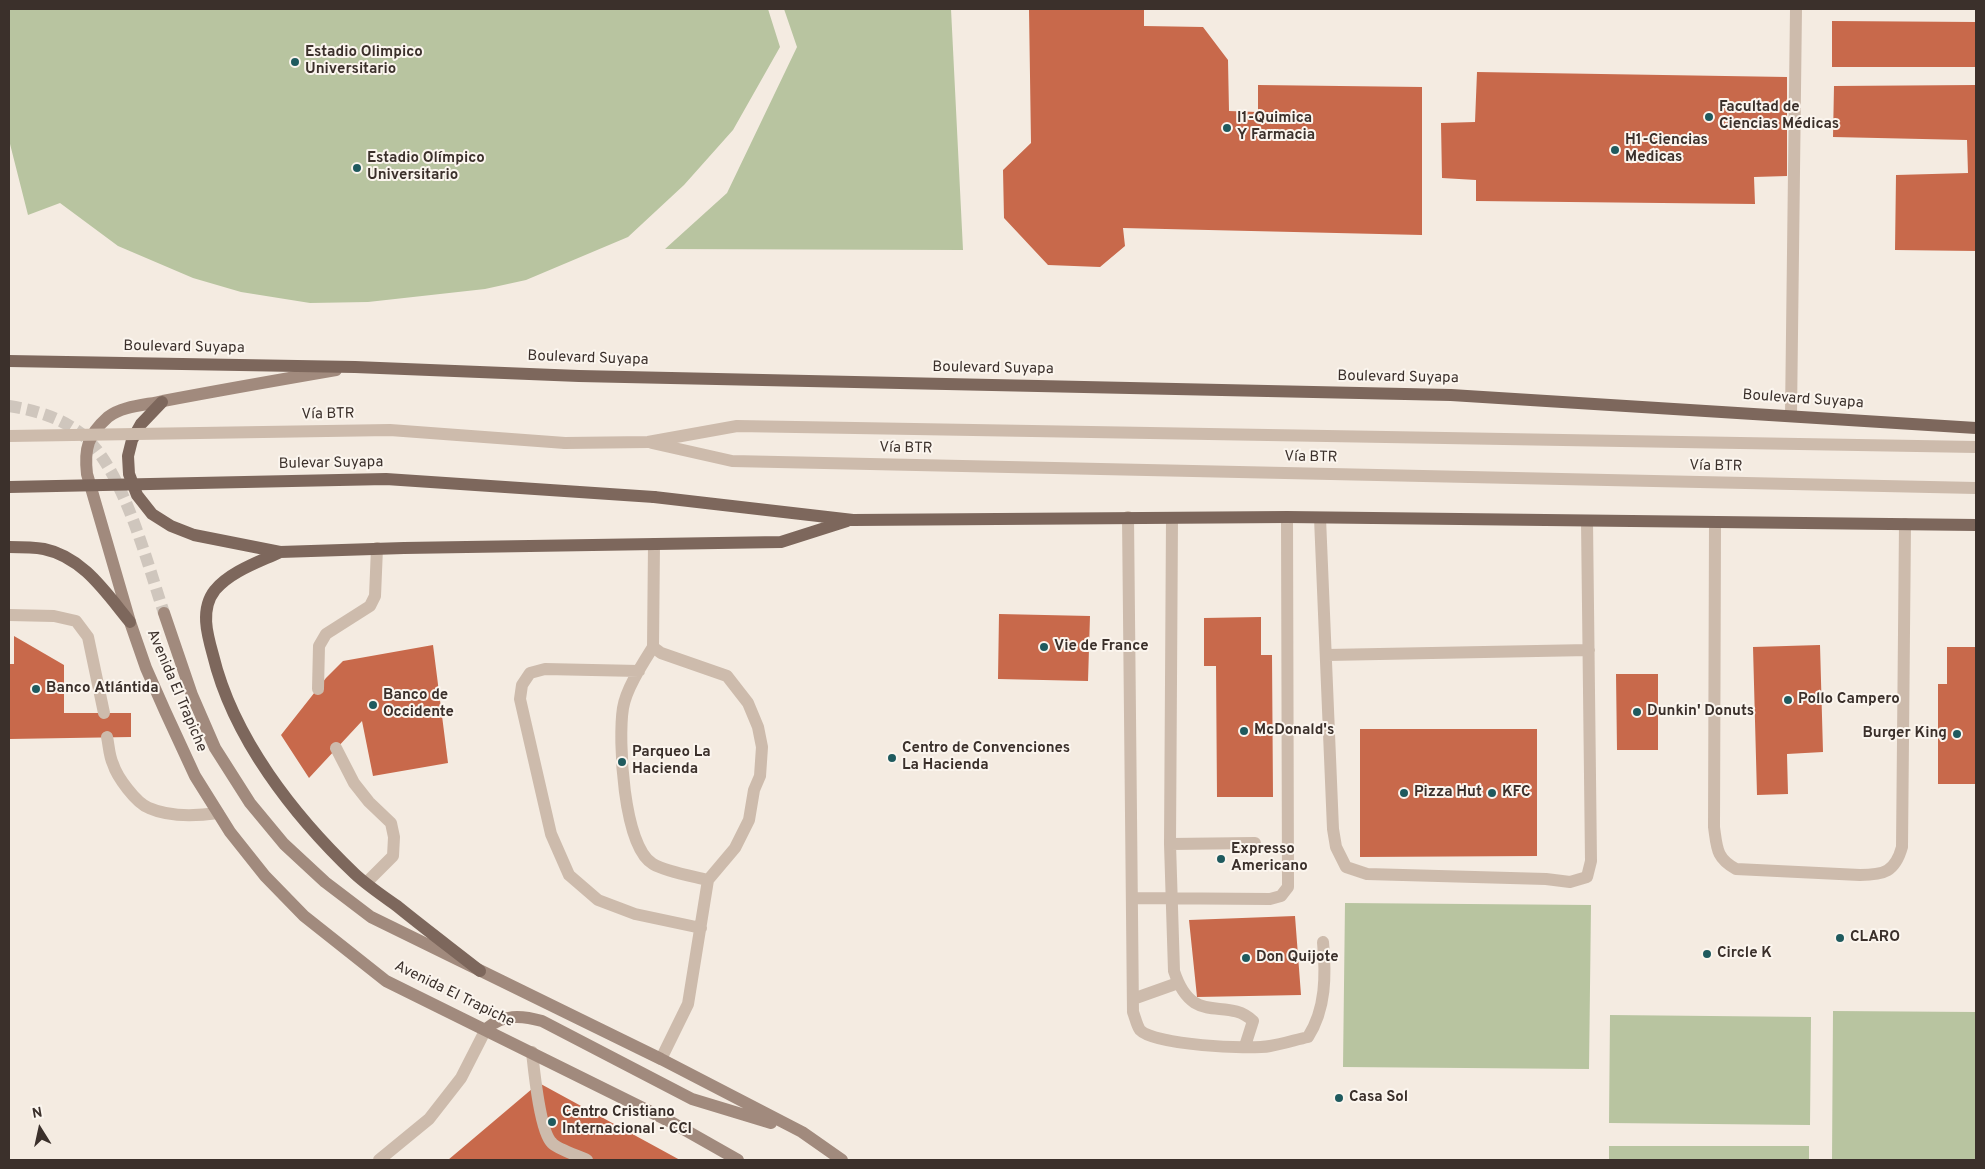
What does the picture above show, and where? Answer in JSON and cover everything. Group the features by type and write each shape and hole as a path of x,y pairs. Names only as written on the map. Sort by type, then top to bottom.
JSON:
{"main road":[{"name":"Boulevard Suyapa","path":"9,361 355,367 579,376 1450,395 1976,428"},
{"name":"Avenida El Trapiche","path":"355,367 220,389 135,406 110,416 90,436 85,455 87,474 130,622 146,668 191,768 218,813 265,876 304,916 386,981 671,1122 738,1160"},
{"path":"162,402 141,424 132,440 128,456 129,474 137,495 152,514 171,526 194,535 280,552 377,548 781,542 852,520 1128,517 1976,525"},
{"name":"Bulevar Suyapa","path":"9,487 386,479 654,497 852,520"},
{"path":"9,547 43,549 66,556 86,570 130,622"},
{"path":"280,552 231,576 215,590 207,607 206,629 220,682 252,746 283,792 321,838 366,883 480,971"},
{"name":"Avenida El Trapiche","path":"164,613 192,694 215,748 250,803 284,844 325,882 371,917 480,971 510,983 661,1059 802,1132 842,1160"},
{"path":"486,1029 497,1019 524,1016 542,1021 692,1098 802,1132"}],"street":[{"path":"1791,415 1796,9"},
{"name":"Vía BTR","path":"9,436 390,430 565,442 648,442 737,426 1976,447"},
{"name":"Vía BTR","path":"648,442 732,461 1976,488"},
{"path":"1128,517 1133,1012 1140,1030 1155,1038 1181,1044 1268,1047 1308,1037 1317,1022 1326,973 1323,942"},
{"path":"1172,518 1170,844 1174,971 1178,983 1193,1003 1246,1014 1253,1021 1245,1046"},
{"path":"1132,898 1270,899 1280,896 1288,887 1287,518"},
{"path":"1320,518 1333,829 1336,847 1346,867 1367,874 1546,879 1570,882 1586,877 1591,861 1587,521"},
{"path":"1715,523 1714,827 1718,852 1724,863 1736,870 1860,876 1876,875 1889,870 1898,861 1902,847 1905,524"},
{"path":"654,544 653,647 639,671 623,707 621,759 632,827 640,849 653,864 708,880"},
{"path":"318,689 319,646 326,634 370,606 375,596 377,548"},
{"path":"9,615 54,616 76,621 88,637 104,713"},
{"path":"653,647 661,653 727,676 748,703 758,727 762,747 760,776 754,790 749,820 735,848 708,880 688,1004 661,1059"},
{"path":"1327,655 1589,650"},
{"path":"639,671 545,669 530,673 522,685 520,699 551,834 569,875 598,900 635,914 701,928"},
{"path":"107,738 113,764 127,788 148,808 171,814 199,816 218,813"},
{"path":"336,748 354,783 369,802 391,822 394,837 393,856 366,883"},
{"path":"1170,844 1255,843"},
{"path":"1133,999 1178,983"},
{"path":"379,1160 429,1119 461,1078 486,1029"},
{"path":"532,1052 541,1110 546,1131 552,1144 587,1160"}],"green space":[{"name":"Estadio Olímpico Universitario","path":"9,9 768,9 780,47 733,130 684,185 628,237 526,280 485,289 368,302 310,303 241,292 193,278 118,246 60,203 28,215 9,140"},
{"path":"784,9 951,9 963,250 665,249 727,193 797,47"},
{"path":"1345,903 1591,905 1589,1069 1343,1067"},
{"path":"1833,1011 1976,1012 1976,1160 1832,1160"},
{"path":"1610,1015 1811,1017 1810,1125 1609,1123"},
{"path":"1609,1146 1809,1146 1809,1160 1609,1160"}],"building":[{"name":"I1-Quimica Y Farmacia","path":"1029,9 1144,9 1144,26 1203,27 1228,60 1229,111 1258,112 1258,85 1422,87 1422,235 1123,228 1125,246 1100,267 1048,265 1004,218 1003,170 1031,143"},
{"path":"1832,21 1976,22 1976,67 1832,67"},
{"name":"H1-Ciencias Medicas","path":"1477,72 1787,77 1787,176 1754,177 1755,204 1476,201 1476,180 1442,178 1441,123 1475,122"},
{"path":"1976,85 1976,251 1895,250 1896,175 1968,173 1967,140 1833,137 1834,86"},
{"name":"Vie de France","path":"999,614 1090,616 1088,681 998,679"},
{"name":"McDonald's","path":"1261,617 1261,655 1272,655 1273,797 1217,797 1216,666 1204,666 1204,618"},
{"name":"Banco Atlántida","path":"14,636 64,665 64,713 131,713 131,737 9,739 9,664 14,664"},
{"name":"Banco de Occidente","path":"433,645 448,763 373,776 362,721 309,778 281,735 326,678 343,661"},
{"name":"Pollo Campero","path":"1820,645 1823,752 1787,754 1788,794 1757,795 1753,647"},
{"name":"Burger King","path":"1947,647 1976,647 1976,784 1938,784 1938,684 1947,684"},
{"name":"Dunkin' Donuts","path":"1616,674 1658,674 1658,750 1617,750"},
{"path":"1360,729 1537,729 1537,856 1360,857"},
{"name":"Don Quijote","path":"1295,916 1301,995 1197,997 1189,920"},
{"name":"Centro Cristiano Internacional - CCI","path":"539,1083 680,1160 448,1160"}],"tunnel":[{"path":"9,406 52,417 76,430 92,444 119,487 141,541 164,613"}],"place":[{"name":"Estadio Olimpico Universitario","path":"295,62"},
{"name":"Facultad de Ciencias Médicas","path":"1709,117"},
{"name":"I1-Quimica Y Farmacia","path":"1227,128"},
{"name":"H1-Ciencias Medicas","path":"1615,150"},
{"name":"Estadio Olímpico Universitario","path":"357,168"},
{"name":"Vie de France","path":"1044,647"},
{"name":"Banco Atlántida","path":"36,689"},
{"name":"Pollo Campero","path":"1788,700"},
{"name":"Banco de Occidente","path":"373,705"},
{"name":"Dunkin' Donuts","path":"1637,712"},
{"name":"McDonald's","path":"1244,731"},
{"name":"Burger King","path":"1957,734"},
{"name":"Centro de Convenciones La Hacienda","path":"892,758"},
{"name":"Parqueo La Hacienda","path":"622,762"},
{"name":"Pizza Hut","path":"1404,793"},
{"name":"KFC","path":"1492,793"},
{"name":"Expresso Americano","path":"1221,859"},
{"name":"CLARO","path":"1840,938"},
{"name":"Circle K","path":"1707,954"},
{"name":"Don Quijote","path":"1246,958"},
{"name":"Casa Sol","path":"1339,1098"},
{"name":"Centro Cristiano Internacional - CCI","path":"552,1122"}]}
